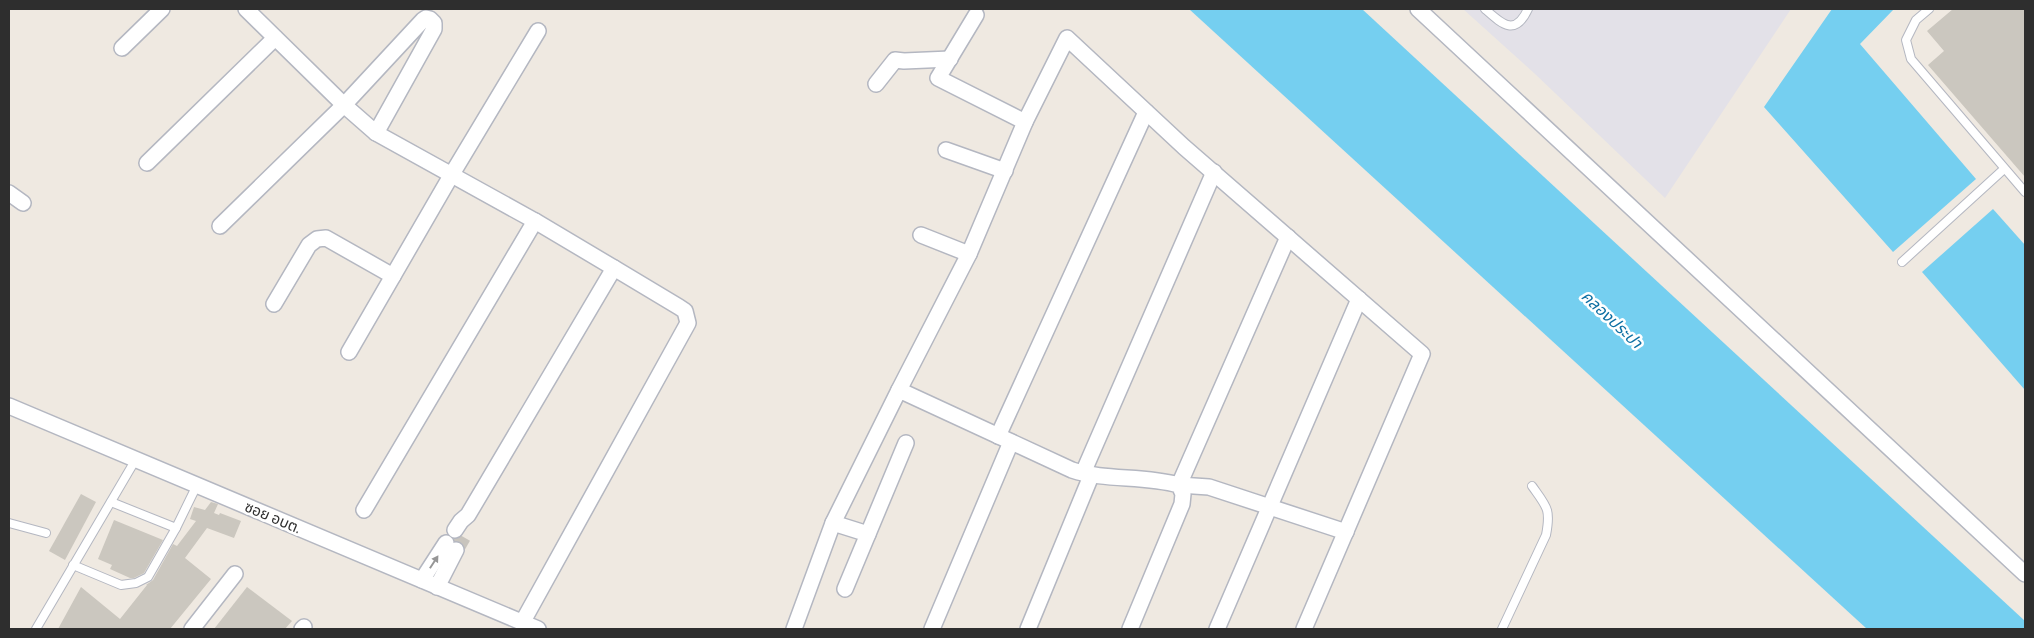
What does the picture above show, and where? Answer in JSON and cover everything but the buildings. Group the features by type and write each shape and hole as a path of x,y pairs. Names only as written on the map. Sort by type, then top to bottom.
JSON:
{"street":[{"path":"122,48 162,9"},
{"path":"246,9 344,105 376,132 535,220 685,311 688,323 522,623"},
{"path":"1418,9 2025,574"},
{"path":"976,15 938,78 1025,122"},
{"path":"220,226 344,105 423,20 428,18 432,20 434,29 376,132"},
{"path":"349,352 452,174 538,31"},
{"path":"147,163 276,38"},
{"path":"794,629 834,522 969,254 1025,122 1067,38 1146,112 1422,354 1304,629"},
{"path":"876,84 895,60 950,59"},
{"path":"932,629 1005,439 1146,112"},
{"path":"946,150 1005,171"},
{"path":"1028,629 1087,474 1214,172"},
{"path":"9,193 23,203"},
{"path":"364,510 535,220"},
{"path":"921,235 969,254"},
{"path":"1130,629 1182,504 1183,494 1179,484 1288,237"},
{"path":"274,304 309,245 318,239 326,238 393,276"},
{"path":"459,533 461,521 468,515 614,268"},
{"path":"1217,629 1359,299"},
{"path":"899,390 1087,474 1146,478 1209,487 1346,532"},
{"name":"ซอย อบต.","path":"9,406 538,629"},
{"path":"845,589 906,443"},
{"path":"834,522 868,534"},
{"path":"422,580 451,546 437,587"},
{"path":"192,629 235,574"}],"lane":[{"path":"1485,9 1502,24 1514,26 1523,21 1528,9"},
{"path":"1929,9 1916,20 1906,40 1911,59 2025,192"},
{"path":"1902,262 2004,169"},
{"path":"36,629 136,459"},
{"path":"73,565 121,585 136,583 148,577 176,528 197,485"},
{"path":"1502,629 1546,535 1549,518 1546,506 1532,486"},
{"path":"111,502 176,528"},
{"path":"9,523 46,533"}],"shaded area":[{"path":"1463,9 1791,9 1665,198 1534,73"}],"water":[{"name":"คลองประปา","path":"1189,9 1362,9 2025,621 2025,629 1867,629"},
{"path":"1832,9 1894,9 1860,44 1976,179 1893,252 1764,107"},
{"path":"1993,209 2025,245 2025,390 1922,272"}],"tunnel":[{"path":"456,550 464,536"}]}
